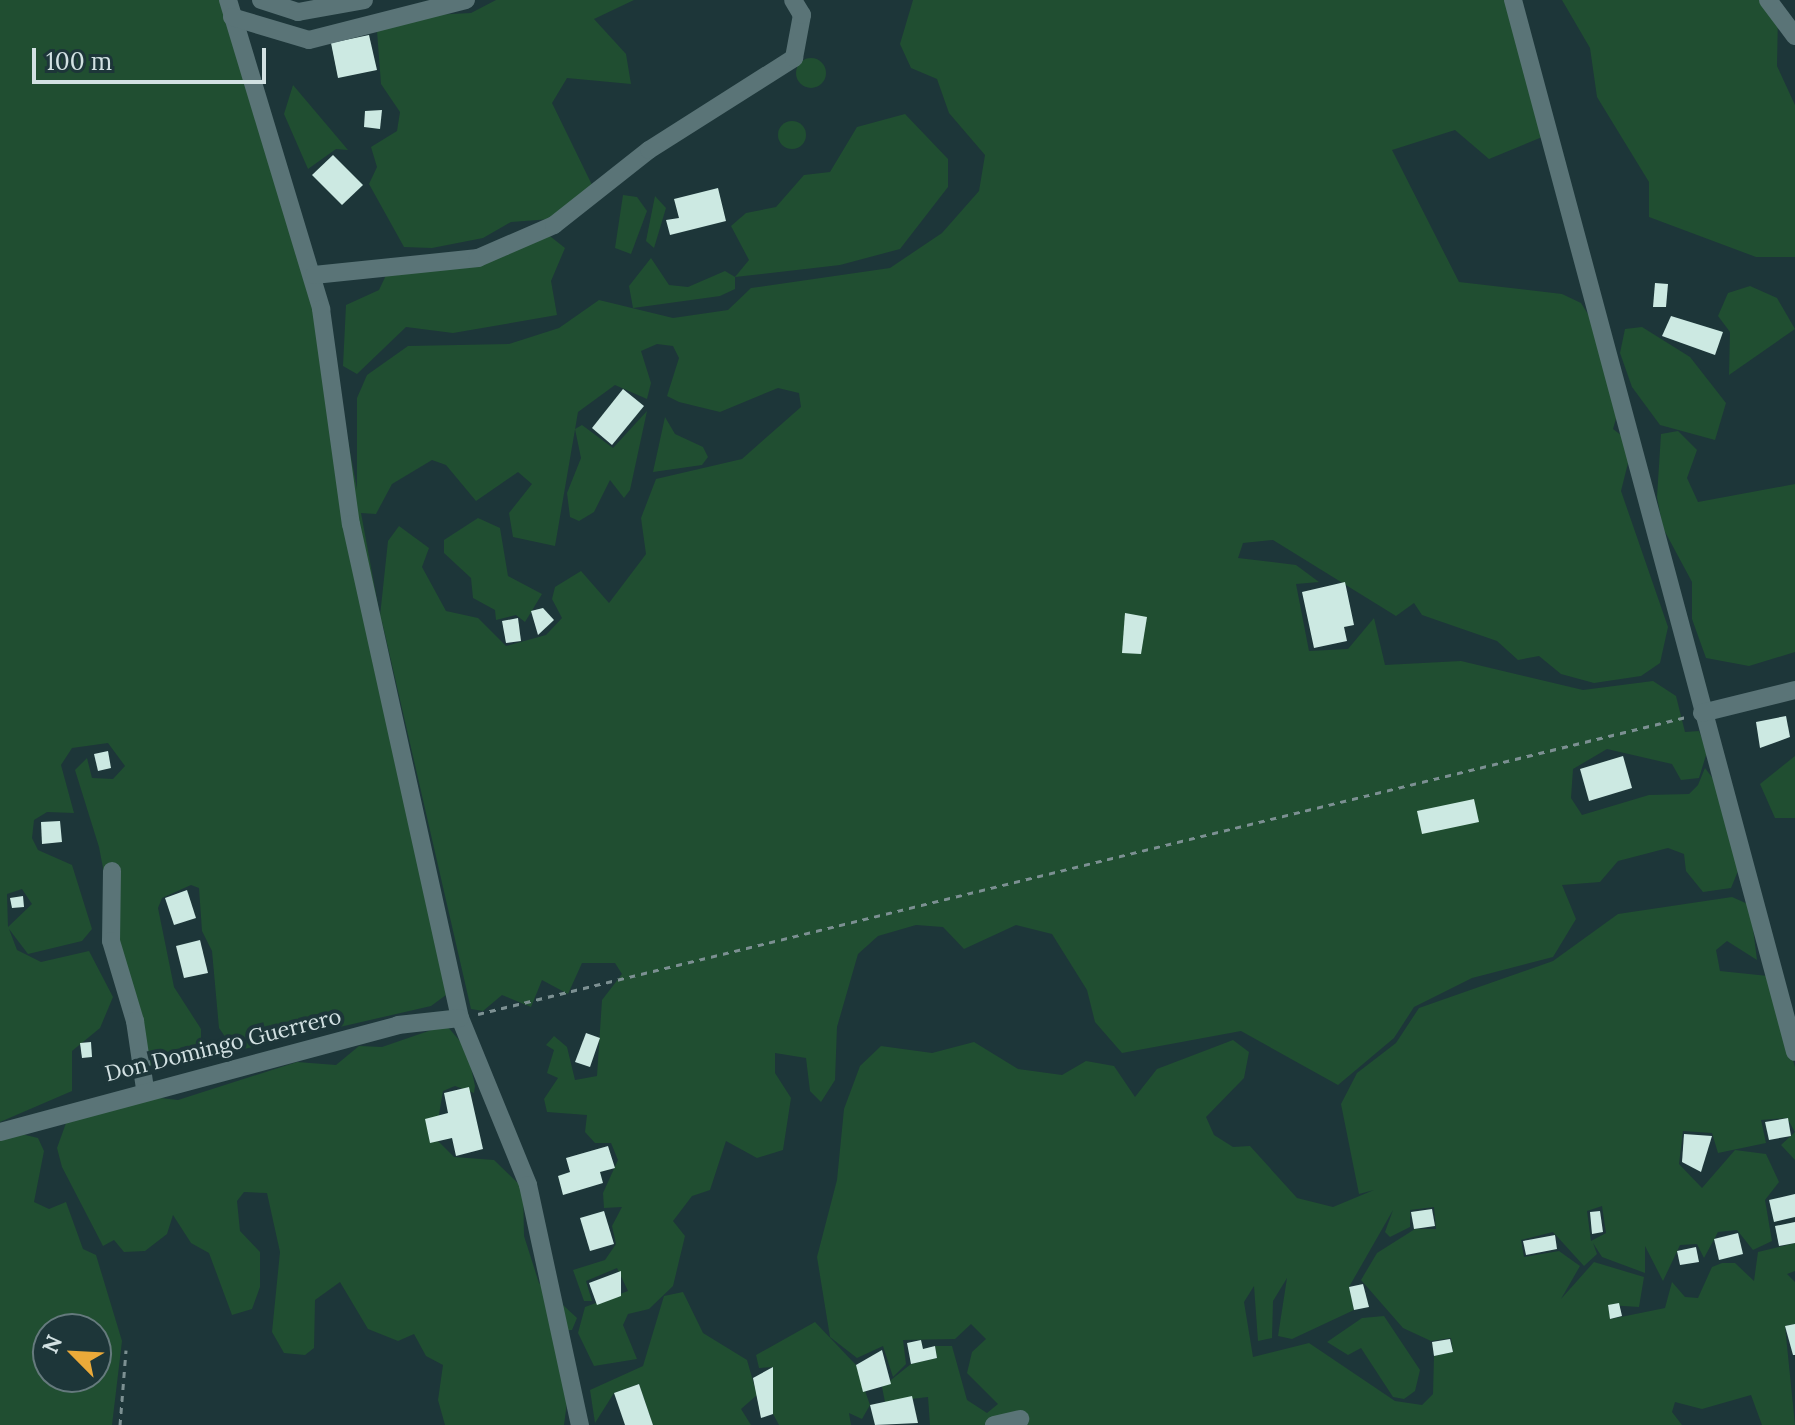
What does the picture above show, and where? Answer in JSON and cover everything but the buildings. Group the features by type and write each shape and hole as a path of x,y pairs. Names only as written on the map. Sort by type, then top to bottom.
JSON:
{"street":[{"path":"261,0 298,12 364,0"},
{"path":"230,8 309,40 466,0"},
{"path":"314,275 478,258 554,225 649,150 794,58 802,15 793,0"},
{"path":"1513,0 1795,1052"},
{"path":"1768,0 1795,36"},
{"path":"230,8 314,275 351,524 460,1018 528,1185 580,1425"},
{"path":"1702,713 1795,690"},
{"path":"112,871 111,941 135,1021 145,1089"},
{"name":"Don Domingo Guerrero","path":"0,1132 145,1089 398,1025 460,1018"},
{"path":"994,1425 1020,1419"}],"path":[{"path":"460,1018 1702,713"},
{"path":"120,1425 126,1350"}],"green space":[{"path":"0,0 228,0 316,270 357,489 357,398 367,375 408,346 509,344 559,328 599,300 673,318 728,310 751,288 890,268 942,233 979,191 985,155 949,113 937,79 911,68 900,44 913,0 1509,0 1547,135 1489,159 1455,130 1392,150 1459,282 1562,294 1581,303 1598,330 1617,415 1613,429 1625,438 1629,459 1621,491 1668,627 1660,663 1641,676 1594,683 1561,674 1539,656 1518,660 1497,641 1422,615 1414,603 1396,616 1273,540 1243,543 1238,558 1296,565 1319,582 1296,584 1309,651 1348,649 1374,618 1385,665 1461,661 1583,690 1653,681 1676,696 1685,732 1699,731 1707,752 1699,778 1681,780 1672,764 1607,749 1573,769 1571,798 1582,815 1649,795 1689,794 1698,785 1705,768 1717,784 1738,871 1731,888 1703,892 1686,871 1684,854 1668,848 1618,861 1600,882 1562,885 1576,919 1553,957 1472,978 1414,1007 1394,1038 1338,1085 1241,1031 1122,1053 1095,1022 1087,990 1052,934 1016,925 964,949 943,927 916,925 878,936 858,954 837,1027 835,1080 821,1102 810,1091 806,1058 775,1053 775,1073 791,1098 783,1150 757,1158 726,1141 710,1190 692,1196 673,1221 685,1236 673,1286 649,1309 628,1314 623,1325 637,1359 594,1366 578,1333 585,1307 628,1291 617,1268 586,1281 592,1301 584,1301 573,1270 605,1260 616,1244 612,1226 622,1207 604,1208 603,1193 618,1160 611,1143 595,1143 585,1132 587,1115 547,1112 544,1099 558,1078 547,1073 554,1050 546,1045 554,1036 567,1047 575,1080 597,1076 602,1000 622,974 615,963 582,963 568,994 542,980 531,1007 502,995 483,1011 471,1009 381,617 446,995 431,1006 235,1051 219,1028 212,951 202,931 199,888 191,885 162,898 158,908 174,987 201,1029 201,1044 184,1061 153,1071 141,1065 99,847 75,770 87,758 92,778 113,779 125,766 108,743 72,748 61,765 74,813 47,812 34,820 32,838 38,850 72,865 92,929 82,941 28,954 9,929 17,950 41,962 89,951 113,997 100,1028 72,1051 72,1091 0,1122","holes":["657,344 673,346 679,358 667,396 679,402 720,412 778,388 799,393 801,407 742,459 656,479 641,518 646,554 609,603 581,571 555,587 552,599 562,618 546,635 506,646 478,618 446,611 422,567 429,548 399,526 388,541 380,616 361,513 376,514 392,484 432,460 446,465 476,501 518,472 532,484 509,513 513,537 555,546 578,412 615,385 647,399 651,383 641,351","22,889 32,904 8,927 7,894"]},
{"path":"496,0 634,0 594,19 626,54 631,84 567,78 552,103 594,189 551,219 511,222 483,238 432,248 404,247 369,184 377,167 371,147 397,131 400,112 381,84 377,31 413,16 471,13"},
{"path":"1562,0 1767,0 1778,14 1777,66 1795,105 1795,257 1756,257 1649,217 1649,182 1597,97 1590,48"},
{"path":"811,58 822,62 826,73 822,84 811,88 800,84 796,73 800,62"},
{"path":"293,85 348,150 336,149 308,169 284,114"},
{"path":"905,114 948,159 948,187 900,249 840,265 735,277 749,260 731,226 746,213 776,207 804,175 830,172 857,127"},
{"path":"792,121 802,125 806,135 802,145 792,149 782,145 778,135 782,125"},
{"path":"623,195 637,197 647,211 631,254 615,248"},
{"path":"655,196 666,208 654,248 646,241"},
{"path":"541,229 565,248 551,281 557,315 453,333 406,327 357,374 343,366 346,305 379,290 388,271 454,262"},
{"path":"651,258 669,285 688,287 725,271 735,277 735,289 720,296 633,308 629,286"},
{"path":"1750,286 1777,298 1795,329 1729,375 1730,332 1718,316 1728,293"},
{"path":"1642,327 1690,357 1726,403 1715,440 1660,425 1632,387 1620,353 1625,329"},
{"path":"647,411 630,490 624,498 610,480 594,512 579,521 570,517 567,493 581,458 575,429 582,425 613,448"},
{"path":"665,417 675,434 703,447 708,457 702,465 653,472"},
{"path":"1678,431 1697,450 1687,478 1698,502 1795,484 1795,652 1749,666 1706,658 1692,619 1692,582 1663,528 1657,497 1661,434"},
{"path":"478,518 500,528 508,576 542,594 525,622 516,615 496,620 495,610 473,598 471,578 444,553 444,540"},
{"path":"1795,756 1795,818 1775,818 1760,784"},
{"path":"1732,897 1750,905 1757,960 1727,941 1716,950 1720,971 1768,976 1795,1067 1795,1132 1787,1118 1761,1120 1766,1143 1718,1153 1712,1133 1683,1131 1679,1164 1702,1188 1735,1150 1766,1154 1779,1182 1765,1200 1772,1241 1753,1250 1737,1230 1718,1232 1704,1258 1697,1244 1680,1245 1663,1281 1645,1246 1645,1273 1602,1257 1593,1243 1597,1254 1584,1266 1553,1232 1521,1240 1524,1257 1559,1251 1580,1266 1561,1299 1594,1262 1644,1277 1639,1307 1608,1305 1611,1319 1665,1308 1672,1282 1685,1297 1698,1298 1712,1267 1722,1263 1735,1263 1754,1281 1758,1252 1795,1243 1795,1271 1787,1274 1795,1282 1795,1324 1785,1326 1795,1425 1762,1425 1751,1395 1702,1409 1675,1402 1672,1412 1682,1425 930,1425 928,1397 885,1402 882,1387 911,1364 937,1358 935,1346 952,1346 967,1400 987,1413 998,1404 967,1373 972,1352 986,1339 971,1324 955,1339 903,1340 906,1364 893,1377 883,1346 857,1358 830,1337 817,1257 837,1180 844,1109 860,1066 881,1046 932,1053 974,1042 1018,1069 1062,1075 1086,1061 1114,1066 1135,1097 1157,1069 1233,1040 1249,1052 1244,1078 1206,1117 1214,1135 1233,1147 1250,1146 1297,1198 1333,1207 1374,1190 1359,1194 1341,1104 1357,1073 1396,1043 1419,1008 1553,961 1618,914","holes":["1602,1206 1606,1233 1591,1241 1587,1211","1434,1207 1436,1229 1415,1229 1377,1253 1361,1280 1403,1328 1431,1341 1451,1338 1453,1352 1434,1356 1433,1394 1422,1405 1395,1401 1309,1343 1253,1357 1244,1302 1254,1286 1258,1341 1272,1338 1273,1301 1287,1278 1278,1336 1292,1339 1354,1310 1349,1287 1393,1210 1385,1232 1390,1237 1410,1227 1410,1210"]},
{"path":"446,1025 467,1049 475,1086 474,1093 455,1086 443,1091 435,1138 454,1157 494,1160 523,1188 524,1236 539,1283 577,1318 572,1330 554,1331 569,1387 564,1425 445,1425 438,1400 443,1365 426,1356 414,1334 398,1341 368,1329 340,1282 315,1300 314,1348 305,1355 284,1353 272,1332 280,1252 267,1193 244,1192 237,1201 240,1231 260,1252 260,1287 252,1309 232,1315 209,1253 191,1243 173,1215 167,1234 145,1251 124,1252 114,1240 103,1246 62,1167 57,1148 66,1123 152,1097 178,1100 297,1062 336,1065 359,1046 382,1047"},
{"path":"1795,1132 1795,1160 1781,1145"},
{"path":"17,1133 38,1138 44,1151 34,1202 49,1209 66,1202 83,1249 96,1255 122,1341 112,1425 0,1425 0,1137"},
{"path":"683,1292 703,1333 747,1360 757,1395 741,1409 751,1425 653,1425 639,1384 614,1393 595,1423 590,1390 643,1366 664,1296"},
{"path":"1384,1316 1420,1370 1415,1391 1404,1399 1393,1397 1361,1348 1348,1355 1327,1342 1362,1318"},
{"path":"815,1322 856,1365 870,1405 862,1419 849,1413 851,1425 779,1425 773,1414 773,1367 759,1368 756,1355"}]}
